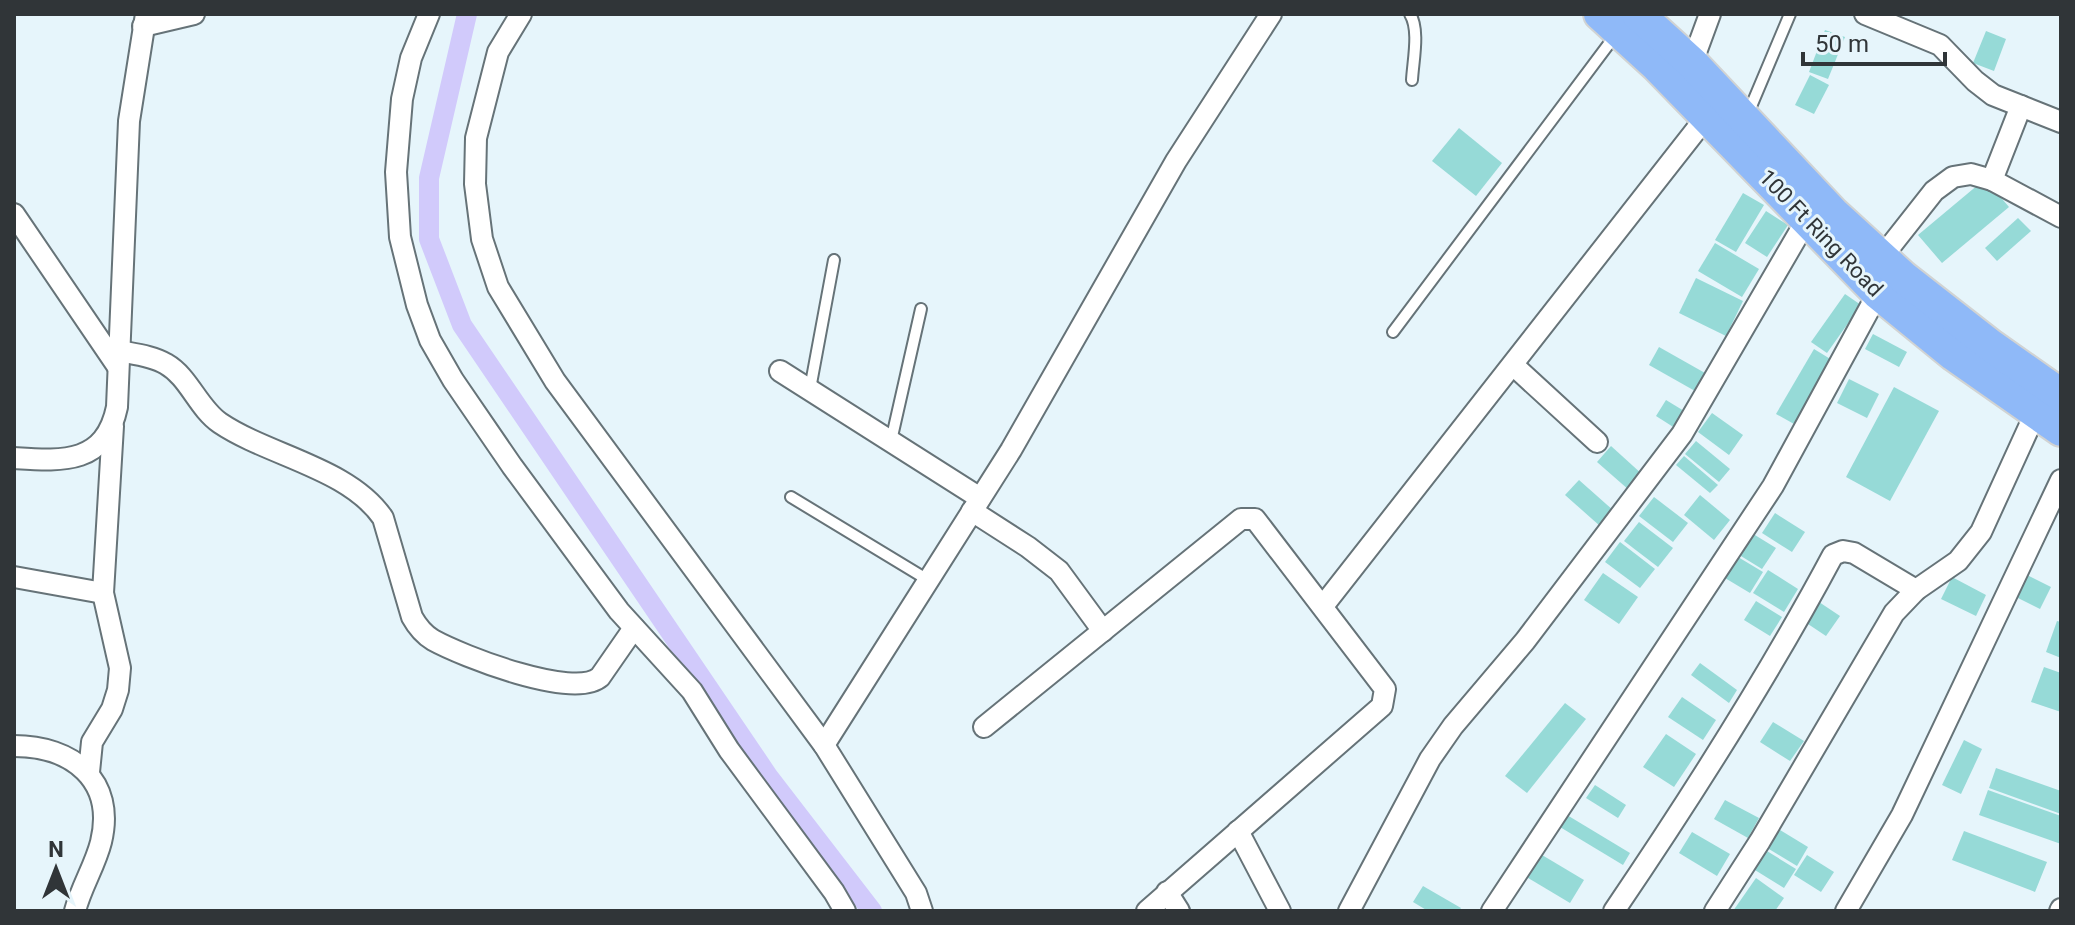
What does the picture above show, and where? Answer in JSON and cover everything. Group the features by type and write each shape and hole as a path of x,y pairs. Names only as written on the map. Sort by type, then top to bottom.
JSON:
{"main road":[{"name":"100 Ft Ring Road","path":"1622,18 1692,63 1833,213 1882,257 1990,345 2061,395"},
{"name":"100 Ft Ring Road","path":"1622,18 1707,116 1878,293 1954,355 2048,422"}],"street":[{"path":"89,772 92,742 112,709 120,668 103,593 113,426 117,407 129,121 144,20 194,14"},
{"path":"429,14 411,58 402,99 396,172 400,237 417,305 430,340 453,380 512,466 634,628 692,691 729,750 845,911"},
{"path":"521,14 498,52 476,138 475,184 480,225 498,287 555,381 824,745 916,893 922,911"},
{"path":"824,745 1011,450 1176,161 1271,14"},
{"path":"1692,63 1710,14"},
{"path":"1865,14 1940,45 1993,95 2061,122"},
{"path":"1992,180 2021,106"},
{"path":"1323,606 1707,116"},
{"path":"1882,257 1934,191 1953,177 1971,174 1992,180 2061,217"},
{"path":"14,214 118,359"},
{"path":"1349,911 1430,759 1453,726 1525,641 1682,434 1806,221"},
{"path":"1492,911 1773,486 1878,293"},
{"path":"118,359 154,358 167,364 216,420 242,437 310,466 355,490 375,506 383,518 412,617 419,629 432,639 513,673 581,685 593,683 600,677 634,628"},
{"path":"1513,365 1597,442"},
{"path":"780,371 891,441 1059,571 1103,631"},
{"path":"1715,911 1760,841 1894,613 1916,590 1958,561 1981,532 2048,422"},
{"path":"14,458 48,460 82,455 95,448 113,426"},
{"path":"1846,911 1902,815 2061,480"},
{"path":"984,727 1241,519 1255,519 1385,689 1386,699 1382,706 1147,911"},
{"path":"1614,911 1655,851 1799,617 1833,555 1843,551 1854,553 1916,590"},
{"path":"14,577 103,593"},
{"path":"14,746 41,748 72,760 89,772 100,796 105,813 104,824 94,865 75,911"},
{"path":"1238,831 1280,911"},
{"path":"1167,892 1179,911"}],"lane":[{"path":"1410,14 1415,31 1412,80"},
{"path":"1746,118 1790,14"},
{"path":"1393,332 1622,18"},
{"path":"810,389 834,260"},
{"path":"891,441 921,309"},
{"path":"791,497 928,580"}],"building":[{"path":"1825,30 1845,37 1828,79 1809,72"},
{"path":"1986,31 2006,39 1994,71 1973,63"},
{"path":"1810,75 1829,85 1814,114 1795,105"},
{"path":"1459,128 1502,163 1476,196 1432,161"},
{"path":"1985,179 2009,207 1942,263 1918,235"},
{"path":"1743,193 1764,205 1736,252 1715,240"},
{"path":"1766,211 1788,225 1767,257 1745,243"},
{"path":"2018,218 2031,231 1997,261 1985,248"},
{"path":"1715,243 1759,269 1742,297 1698,271"},
{"path":"1696,278 1743,301 1726,336 1679,313"},
{"path":"1845,294 1861,305 1827,353 1811,342"},
{"path":"1873,334 1907,352 1899,367 1865,349"},
{"path":"1659,347 1705,373 1695,391 1649,365"},
{"path":"1814,349 1832,360 1794,424 1776,414"},
{"path":"1849,379 1879,394 1867,418 1837,403"},
{"path":"1894,387 1939,411 1890,501 1846,477"},
{"path":"1666,400 1689,414 1678,430 1656,416"},
{"path":"1712,413 1743,435 1729,455 1698,432"},
{"path":"1696,441 1730,469 1719,482 1685,454"},
{"path":"1611,446 1643,475 1629,490 1597,462"},
{"path":"1684,456 1718,485 1710,493 1676,465"},
{"path":"1579,480 1614,511 1600,526 1565,495"},
{"path":"1700,495 1730,520 1714,540 1684,515"},
{"path":"1654,497 1688,523 1673,542 1639,516"},
{"path":"1775,513 1805,532 1792,552 1762,533"},
{"path":"1639,522 1673,548 1658,567 1624,541"},
{"path":"1750,532 1776,548 1762,569 1736,553"},
{"path":"1620,542 1655,569 1640,588 1605,562"},
{"path":"1738,557 1763,572 1750,593 1725,578"},
{"path":"1768,570 1798,589 1784,612 1753,593"},
{"path":"1603,573 1638,597 1619,624 1584,600"},
{"path":"2023,573 2051,587 2040,609 2012,595"},
{"path":"1952,577 1986,595 1976,616 1941,599"},
{"path":"1816,600 1840,616 1826,636 1802,620"},
{"path":"1756,601 1782,617 1770,636 1744,620"},
{"path":"2057,621 2061,622 2061,658 2046,652"},
{"path":"1700,663 1737,690 1729,703 1691,675"},
{"path":"2044,667 2061,673 2061,712 2031,702"},
{"path":"1682,697 1716,720 1703,740 1668,717"},
{"path":"1565,703 1586,719 1527,793 1505,776"},
{"path":"1773,722 1804,741 1790,761 1760,742"},
{"path":"1666,734 1696,754 1674,787 1643,767"},
{"path":"1964,740 1982,749 1961,794 1942,785"},
{"path":"1996,768 2061,791 2061,814 1989,788"},
{"path":"1595,785 1626,805 1618,818 1586,798"},
{"path":"1988,790 2061,816 2061,844 1979,815"},
{"path":"1725,800 1759,818 1748,838 1714,819"},
{"path":"1562,812 1630,853 1623,865 1555,824"},
{"path":"1775,827 1808,847 1797,866 1764,846"},
{"path":"1964,831 2047,862 2035,892 1952,860"},
{"path":"1692,832 1730,854 1717,876 1679,853"},
{"path":"1762,848 1796,869 1784,888 1750,867"},
{"path":"1537,852 1584,880 1570,903 1523,875"},
{"path":"1807,855 1834,872 1821,892 1794,875"},
{"path":"1756,878 1784,898 1775,911 1733,911"},
{"path":"1423,886 1461,908 1459,911 1428,911 1413,902"}],"waterway":[{"path":"467,14 429,178 429,239 462,325 768,776 872,911"}]}
